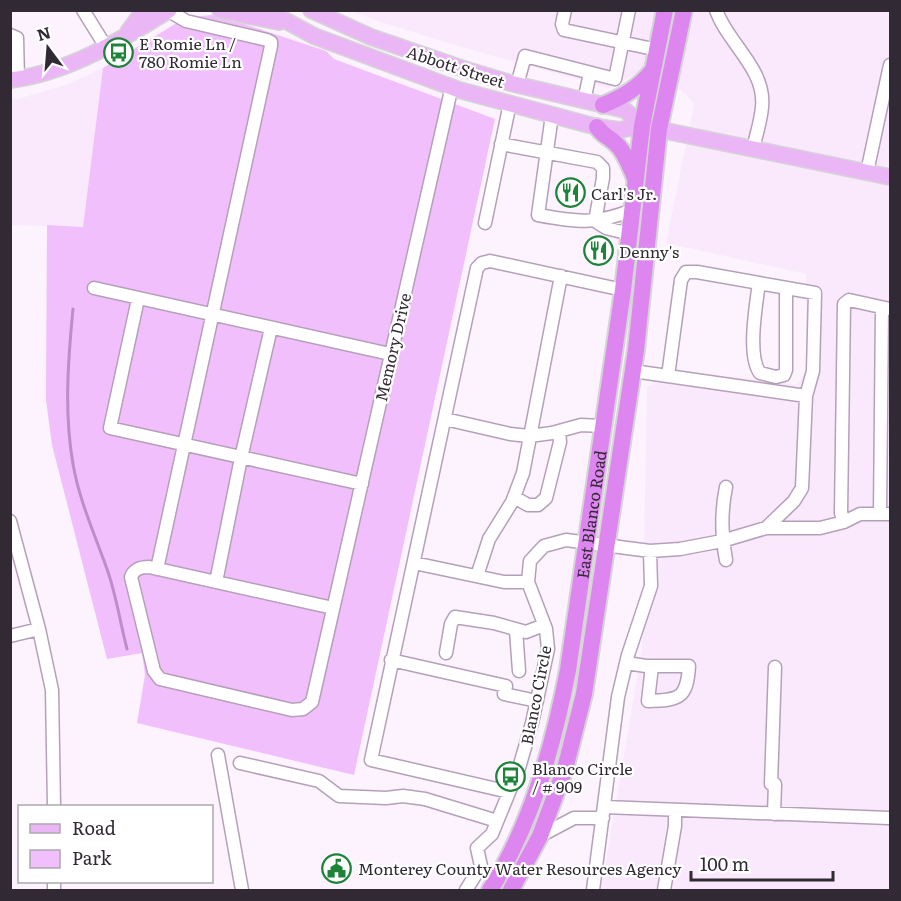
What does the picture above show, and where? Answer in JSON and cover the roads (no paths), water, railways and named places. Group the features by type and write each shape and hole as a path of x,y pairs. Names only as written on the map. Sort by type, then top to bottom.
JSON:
{"highway":[{"path":"650,128 652,70 665,10"},
{"path":"650,128 684,10"},
{"path":"603,105 621,98 640,85 652,70"},
{"path":"597,127 602,135 615,143 622,151 635,178"},
{"name":"East Blanco Road","path":"490,891 522,830 544,772 557,728 568,670 623,290 635,178 650,128"},
{"name":"East Blanco Road","path":"511,891 540,836 565,769 584,694 633,371 648,244 650,128"}],"main road":[{"path":"126,36 144,10"},
{"path":"220,10 291,25"},
{"name":"Abbott Street","path":"266,10 314,36 459,90 552,115 597,127 619,130 650,128 891,177"},
{"name":"Abbott Street","path":"311,10 371,38 464,69 517,85 625,110 650,128"},
{"path":"14,80 59,68 106,47 169,11"}],"street":[{"path":"83,10 106,47"},
{"path":"565,10 561,24 564,30 657,50"},
{"path":"517,85 525,56 615,79 629,10"},
{"path":"716,10 721,24 756,75 761,91 762,106 753,149"},
{"path":"169,11 186,21 267,40 271,42 271,46 157,569 333,608"},
{"path":"10,35 17,38 14,80"},
{"path":"867,172 891,64"},
{"path":"584,101 590,73"},
{"name":"Memory Drive","path":"157,569 139,568 131,577 157,675 166,682 292,710 309,706 314,697 452,86"},
{"path":"485,223 510,103"},
{"path":"552,115 538,215 577,222 615,217 632,210"},
{"path":"501,144 597,162 603,168 603,178 595,221"},
{"path":"595,221 606,228 630,234"},
{"path":"509,792 370,760 477,268 482,262 490,261 623,290"},
{"path":"668,376 681,280 686,272 815,293 813,371 806,396 802,488 794,501 766,528"},
{"path":"477,576 489,539 514,497 523,473 561,276"},
{"path":"759,283 754,362 760,373 776,377 784,375 786,370 786,288"},
{"path":"94,288 390,354"},
{"path":"138,299 110,428 362,484"},
{"path":"414,563 504,582 528,582 530,561 544,546 566,540 650,551 680,549 722,541 766,528 820,528 843,522 860,514 885,514 886,308 849,300 844,304 841,513 843,522"},
{"path":"216,582 241,458 271,328"},
{"path":"633,371 806,396"},
{"path":"445,419 510,434 529,436 581,425 602,426"},
{"path":"514,497 528,504 538,505 546,498 560,442 559,431"},
{"path":"726,487 722,509 722,541 726,560"},
{"path":"10,521 39,629 52,690 54,805"},
{"path":"593,891 618,697 626,663 651,586 650,551"},
{"name":"Blanco Circle","path":"466,891 481,866 477,848 490,836 522,760 548,649 544,625 528,582"},
{"path":"446,653 451,624 455,617 494,622 526,632 544,625"},
{"path":"10,636 39,629"},
{"path":"516,630 519,671"},
{"path":"391,660 506,686 504,694 537,701"},
{"path":"626,663 652,666"},
{"path":"774,814 775,667"},
{"path":"218,755 242,891"},
{"path":"240,763 320,781 339,796 386,798 403,796 497,821"},
{"path":"540,836 574,818 604,812 675,810 889,818"},
{"path":"664,891 675,826 675,810"}],"waterway":[{"path":"73,309 68,367 68,426 73,464 83,504 110,579 127,649"}],"place":[{"name":"E Romie Ln / 780 Romie Ln","path":"118,52"},
{"name":"Carl's Jr.","path":"570,193"},
{"name":"Denny's","path":"598,251"},
{"name":"Blanco Circle / # 909","path":"511,777"},
{"name":"Monterey County Water Resources Agency","path":"337,868"}]}
